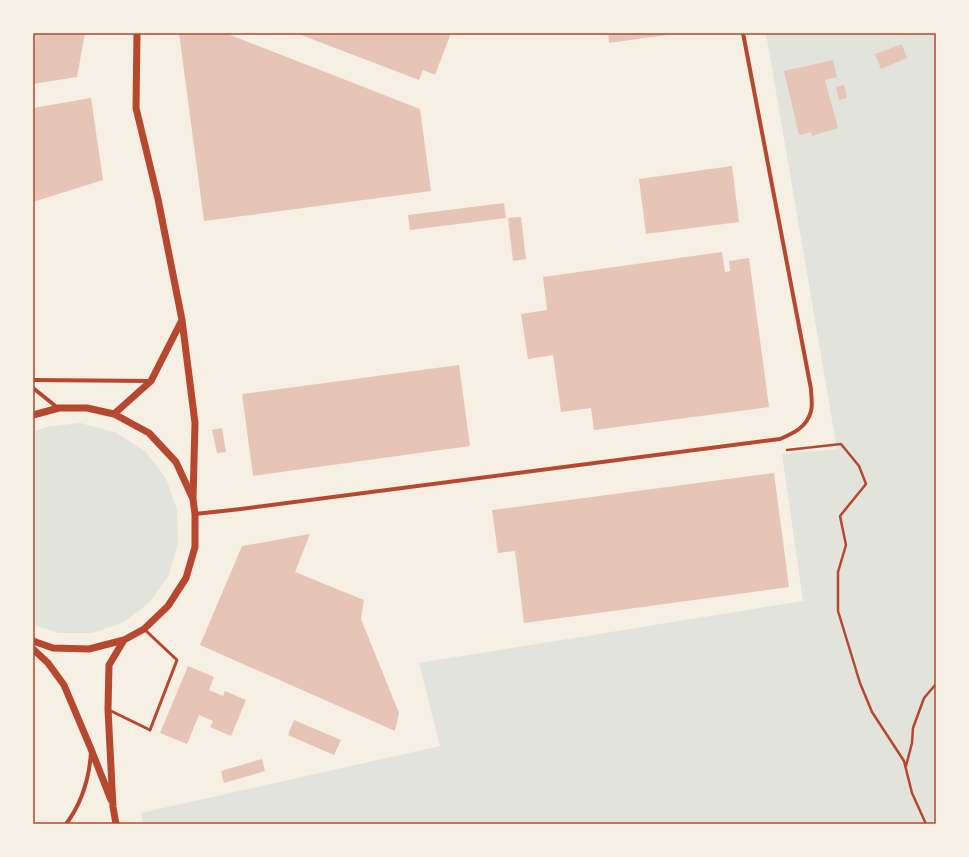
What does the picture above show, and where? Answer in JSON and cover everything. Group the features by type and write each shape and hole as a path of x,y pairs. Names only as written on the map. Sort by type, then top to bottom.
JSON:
{"street":[{"path":"137,33 136,108 158,199 182,320 195,423 192,499"},
{"path":"195,514 780,439 793,434 800,429 806,423 812,410 811,389 743,33"},
{"path":"114,414 152,381 182,320"},
{"path":"33,380 152,381"},
{"path":"33,388 58,408"},
{"path":"33,415 58,408 86,408 114,414 149,433 176,462 192,499 195,514 195,547 186,578 168,606 144,629 124,640 89,649 53,648 33,641"},
{"path":"116,824 113,807 108,709 109,665 124,640"},
{"path":"33,649 48,663 64,685 91,749 113,807"},
{"path":"66,824 71,818 85,789 90,772 91,749"}],"lane":[{"path":"108,709 150,730 178,660 144,629"}],"path":[{"path":"780,439 781,451 841,444 859,466 866,484 840,516 846,545 838,572 838,611 860,683 872,712 904,761 912,793 926,824"},
{"path":"905,767 912,743 913,728 924,698 936,684"}],"shaded area":[{"path":"766,33 936,33 936,824 143,824 141,813 440,746 419,663 803,601 782,454 837,449"},
{"path":"80,423 115,432 146,452 166,478 177,509 178,543 169,575 150,602 124,622 92,633 59,633 33,625 33,433 45,427"}],"building":[{"path":"33,33 85,33 77,77 33,84"},
{"path":"179,33 225,33 420,109 431,191 204,221"},
{"path":"296,33 451,33 435,75 423,70 419,80"},
{"path":"608,33 673,33 673,34 609,43"},
{"path":"902,44 907,58 881,69 875,54"},
{"path":"833,60 837,77 825,80 838,128 812,136 811,132 799,135 784,71"},
{"path":"844,85 847,98 839,100 836,87"},
{"path":"91,98 103,180 33,202 33,108"},
{"path":"732,166 739,222 646,234 639,179"},
{"path":"504,203 506,218 410,230 408,215"},
{"path":"521,217 526,259 513,261 508,218"},
{"path":"722,252 725,272 730,271 729,261 749,258 769,407 594,430 591,408 561,412 553,355 528,359 521,314 547,310 543,277"},
{"path":"459,365 470,446 253,476 242,394"},
{"path":"222,428 226,452 217,453 212,430"},
{"path":"774,473 789,587 524,623 515,551 498,553 492,510"},
{"path":"310,534 295,572 364,600 361,619 399,713 395,731 200,645 242,546"},
{"path":"188,666 214,677 209,690 223,696 225,691 246,700 231,736 210,727 213,721 199,715 187,744 160,733"},
{"path":"294,720 341,740 334,755 288,735"},
{"path":"262,759 265,771 224,783 221,771"}]}
